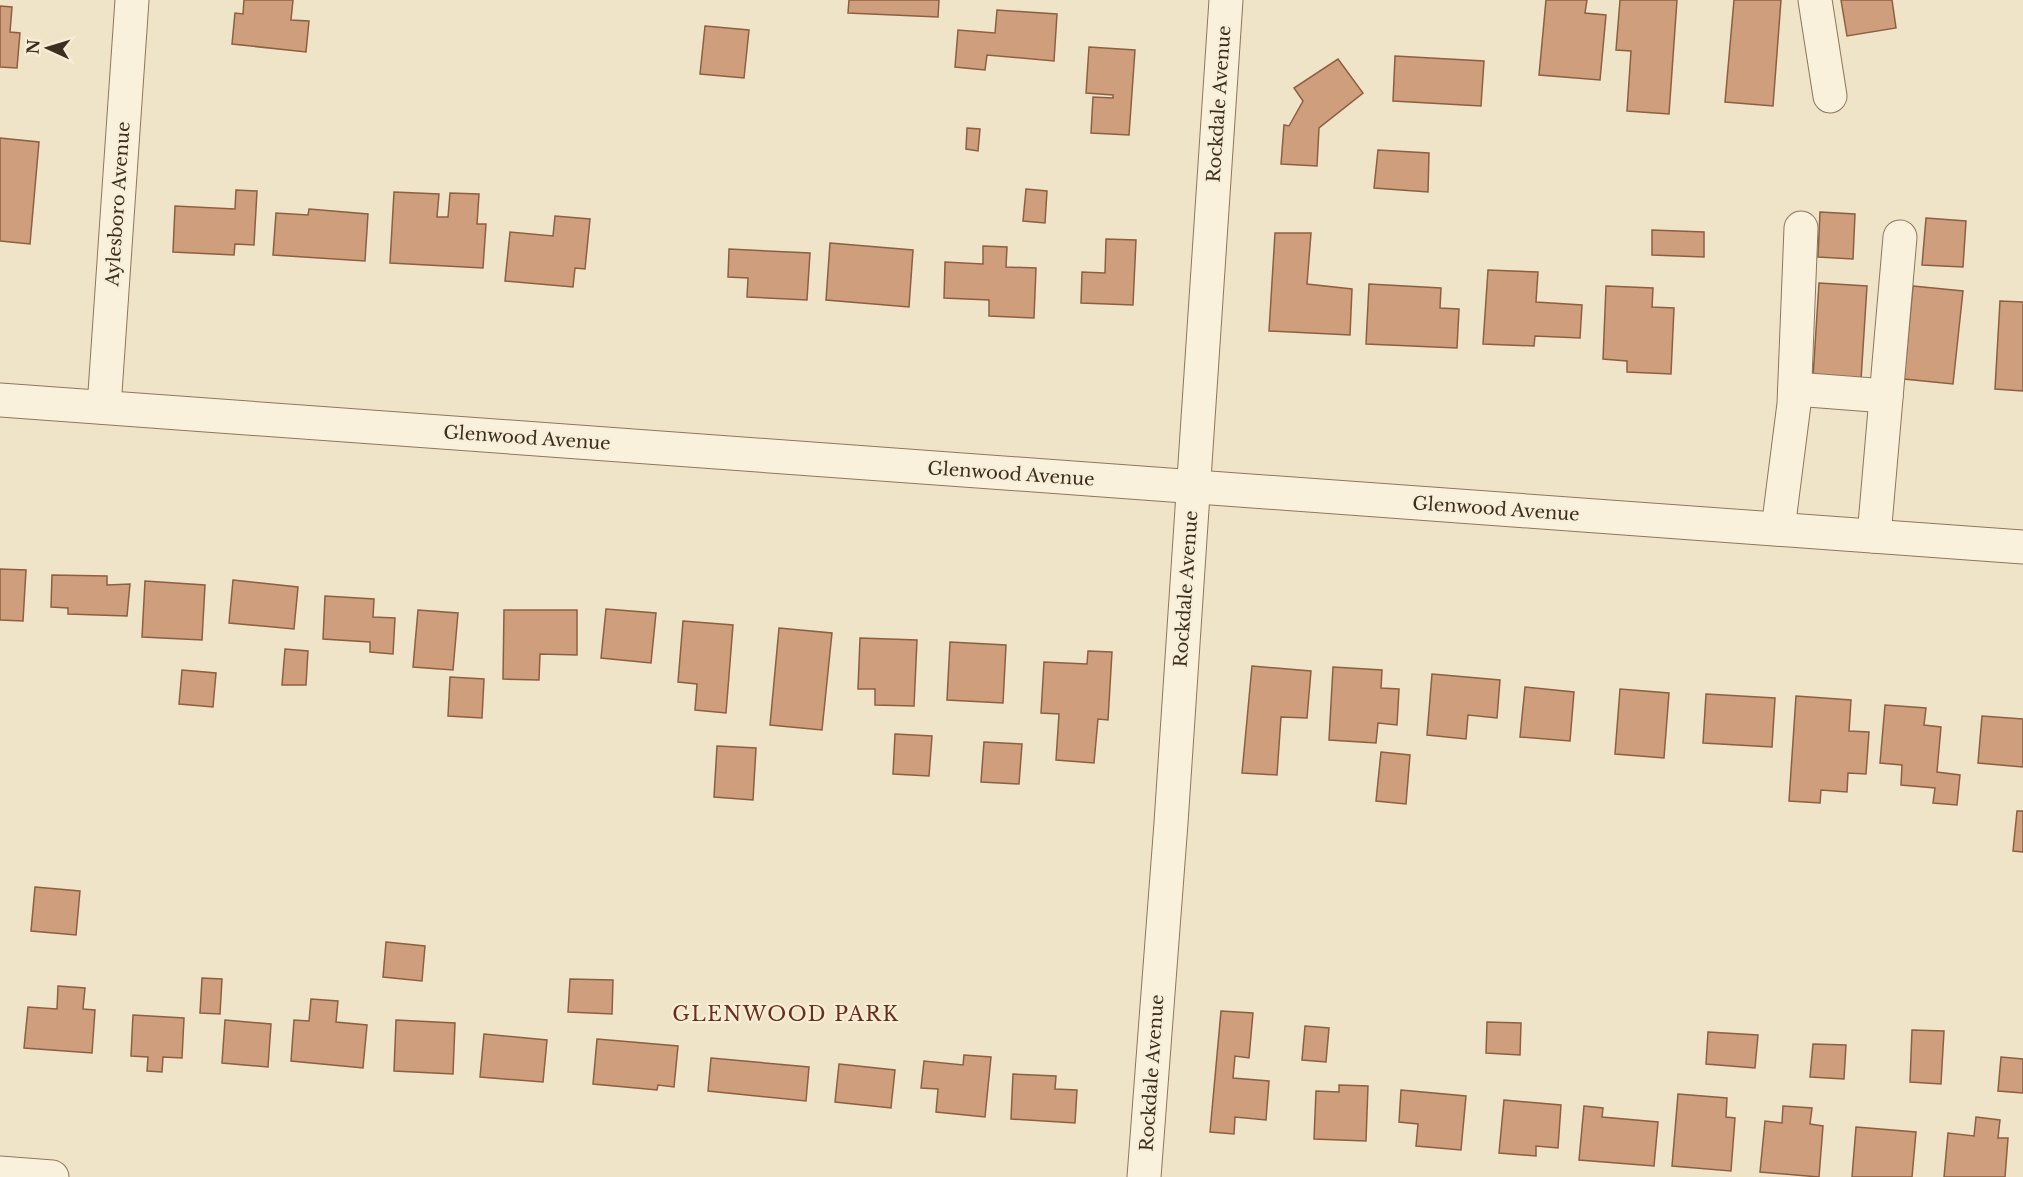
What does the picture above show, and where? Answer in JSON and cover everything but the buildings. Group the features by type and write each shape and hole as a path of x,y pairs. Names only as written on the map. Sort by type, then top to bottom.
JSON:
{"street":[{"name":"Aylesboro Avenue","path":"104,407 132,0"},
{"name":"Rockdale Avenue","path":"1144,1177 1226,0"},
{"path":"1815,0 1830,96"},
{"path":"1778,529 1795,389 1801,228"},
{"path":"1874,536 1900,237"},
{"path":"1795,389 1886,396"},
{"name":"Glenwood Avenue","path":"0,400 2023,547"},
{"path":"0,1173 52,1177"}],"district":[{"name":"GLENWOOD PARK","path":"786,1014"}]}
